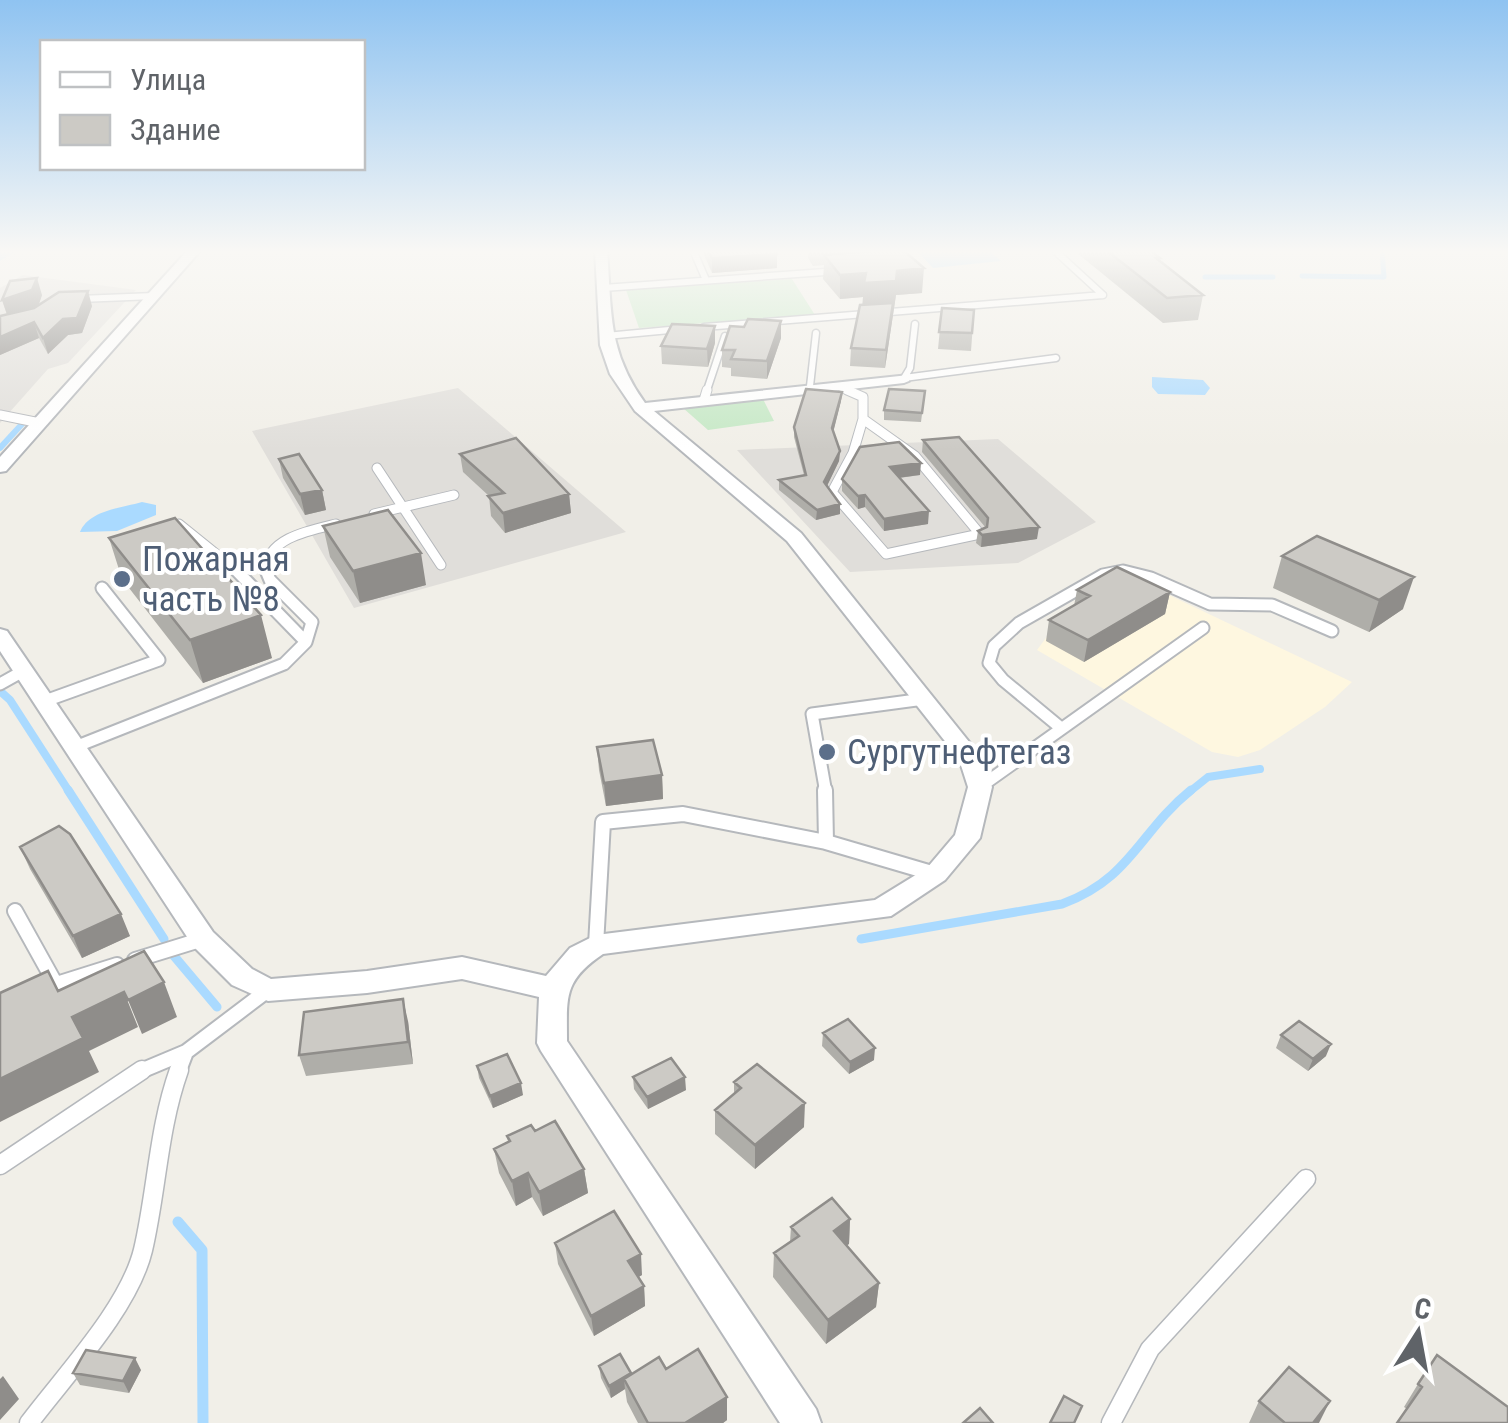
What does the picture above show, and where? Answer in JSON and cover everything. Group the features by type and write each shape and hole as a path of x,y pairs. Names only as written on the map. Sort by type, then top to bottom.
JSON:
{"street":[{"path":"0,467 136,316"},
{"path":"605,316 606,336 618,374 641,408 794,537 970,758 980,787 967,838 936,874 881,908 596,945 566,963 553,989 552,1043 802,1423"},
{"path":"641,408 904,378"},
{"path":"0,635 203,939 242,978 268,990 367,982 462,968 553,989"}],"lane":[{"path":"606,336 844,316"},
{"path":"904,378 910,368 916,324"},
{"path":"810,386 816,333"},
{"path":"704,400 724,336"},
{"path":"904,378 1056,358"},
{"path":"830,385 863,396 863,419 853,453 832,492 886,554 980,534 915,456 863,419"},
{"path":"0,415 40,423"},
{"path":"377,468 441,565"},
{"path":"365,516 454,495"},
{"path":"75,747 284,664 306,642 312,622 270,580 264,566 270,550 286,538 346,521"},
{"path":"179,524 224,555 306,642"},
{"path":"1061,728 1003,680 990,664 994,646 1019,623 1102,575 1123,571 1151,578 1210,604 1272,605 1332,632"},
{"path":"45,701 159,660 102,588"},
{"path":"980,787 1203,628"},
{"path":"0,684 25,670"},
{"path":"826,842 827,801 812,714 924,699"},
{"path":"596,945 604,822 683,814 826,842 936,874"},
{"path":"15,911 55,983"},
{"path":"27,996 55,983 203,939"},
{"path":"0,1165 133,1074 186,1052 268,990"},
{"path":"29,1423 116,1306 142,1254 165,1109 186,1052"},
{"path":"1111,1423 1150,1350 1306,1178"}],"shaded area":[{"path":"0,316 111,316 68,363 48,369 0,423"},
{"path":"458,388 626,532 354,608 252,431"},
{"path":"998,439 1096,522 1018,563 850,572 737,450"},
{"path":"1131,577 1352,682 1325,707 1260,750 1238,757 1212,752 1037,650 1066,611"}],"green space":[{"path":"635,316 796,316 639,328"},
{"path":"762,397 774,421 708,430 683,408"}],"water":[{"path":"1152,377 1203,380 1210,388 1205,395 1158,394 1152,387"},
{"path":"142,502 156,505 156,515 117,531 80,532 98,514"}],"building":[{"path":"0,316 78,316 63,319 43,338 34,322 0,337"},
{"path":"858,316 891,316 886,350 851,348"},
{"path":"941,316 973,316 972,333 939,332"},
{"path":"748,319 781,321 767,361 731,359 735,350 722,350 730,326 744,327"},
{"path":"672,324 715,326 707,349 661,346"},
{"path":"806,389 842,392 832,428 840,451 824,482 840,504 817,510 779,480 806,475 794,427"},
{"path":"889,389 925,391 922,413 884,410"},
{"path":"959,437 1039,527 982,535 978,531 987,527 988,518 923,440"},
{"path":"516,438 569,494 503,513 488,496 504,493 460,454"},
{"path":"899,442 921,463 890,467 929,511 884,519 865,495 858,496 842,479 860,447"},
{"path":"299,454 322,490 300,494 279,459"},
{"path":"388,510 421,553 353,571 323,526"},
{"path":"175,518 261,615 190,640 109,538"},
{"path":"1317,536 1414,577 1379,600 1282,556"},
{"path":"1117,567 1170,592 1088,640 1049,620 1090,596 1077,590"},
{"path":"653,740 662,775 604,783 597,747"},
{"path":"59,826 70,834 121,914 73,936 20,847"},
{"path":"144,951 164,982 128,1000 124,992 72,1017 83,1038 0,1079 0,993 48,971 58,991"},
{"path":"403,999 408,1042 299,1055 304,1012"},
{"path":"848,1019 875,1048 850,1062 823,1033"},
{"path":"1299,1021 1331,1044 1313,1059 1281,1035"},
{"path":"507,1054 521,1083 490,1096 477,1066"},
{"path":"671,1058 685,1077 647,1097 633,1077"},
{"path":"757,1064 805,1103 755,1145 715,1110 741,1088 734,1082"},
{"path":"555,1121 584,1169 539,1192 528,1173 512,1181 494,1149 510,1141 507,1136 531,1125 535,1131"},
{"path":"832,1198 850,1219 834,1231 879,1283 828,1320 774,1253 799,1236 791,1227"},
{"path":"614,1211 641,1254 628,1261 644,1286 591,1316 555,1243"},
{"path":"698,1349 727,1397 685,1423 648,1423 624,1379 659,1357 666,1369"},
{"path":"86,1350 135,1358 123,1381 73,1373"},
{"path":"620,1354 631,1373 609,1386 599,1366"},
{"path":"1437,1355 1508,1407 1508,1423 1397,1423 1422,1387 1418,1384"},
{"path":"1289,1367 1330,1401 1313,1423 1285,1423 1259,1401"},
{"path":"1064,1396 1082,1406 1074,1423 1050,1423"},
{"path":"980,1408 993,1423 963,1423"}],"waterway":[{"path":"0,448 23,423"},
{"path":"0,691 10,700 70,793"},
{"path":"1188,793 1208,777 1260,769"},
{"path":"68,790 164,939"},
{"path":"861,939 1062,904 1085,894 1119,868 1191,790"},
{"path":"174,956 217,1007"},
{"path":"178,1222 202,1250 203,1423"}],"place":[{"name":"Пожарная часть №8","path":"122,579"},
{"name":"Сургутнефтегаз","path":"827,752"}]}
